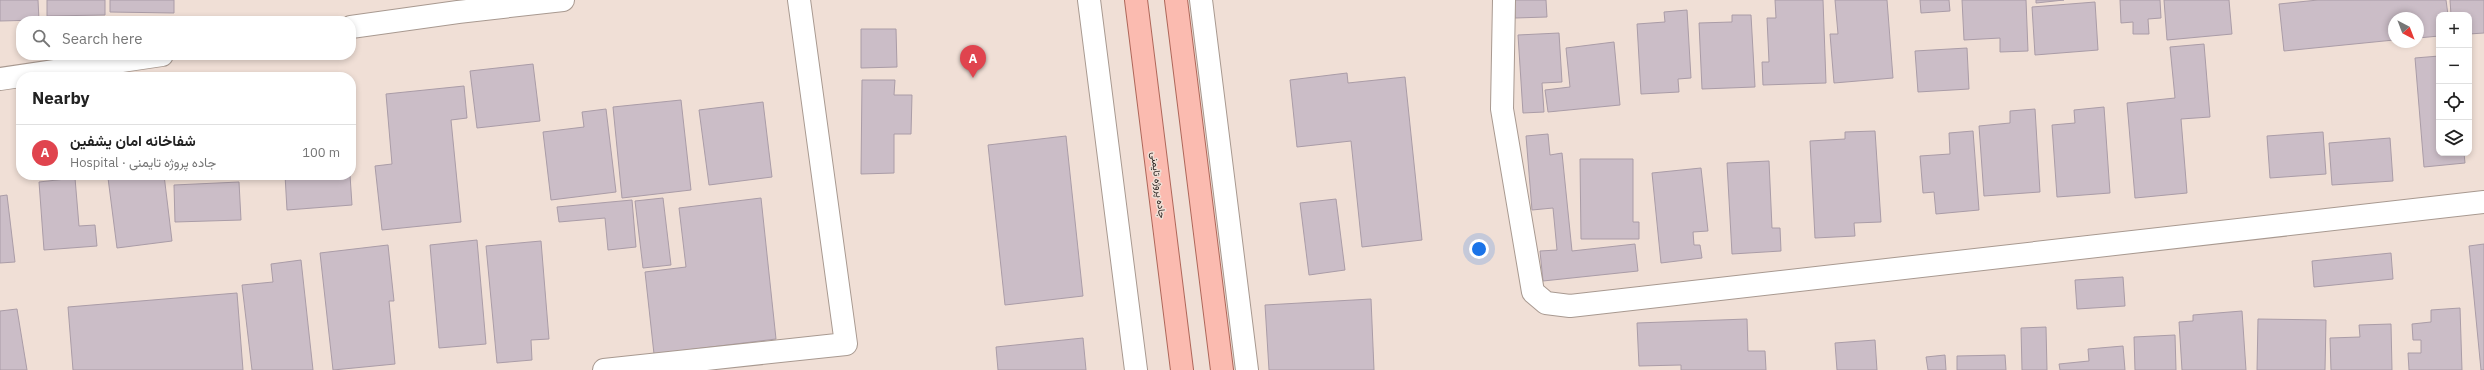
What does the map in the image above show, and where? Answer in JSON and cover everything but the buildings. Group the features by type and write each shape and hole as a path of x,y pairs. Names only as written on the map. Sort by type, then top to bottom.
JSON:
{"main road":[{"name":"جاده پروژه تایمنی","path":"1136,0 1182,370"},
{"path":"1176,0 1222,370"}],"street":[{"path":"356,26 457,6 563,0"},
{"path":"604,370 846,344 799,0"},
{"path":"1089,0 1136,370"},
{"path":"1201,0 1247,370"},
{"path":"1504,0 1502,110 1533,292 1546,304 1570,306 2484,202"},
{"path":"47,72 128,60"},
{"path":"0,79 16,77"}],"place":[{"name":"شفاخانه امان یشفین","path":"973,78"}]}
